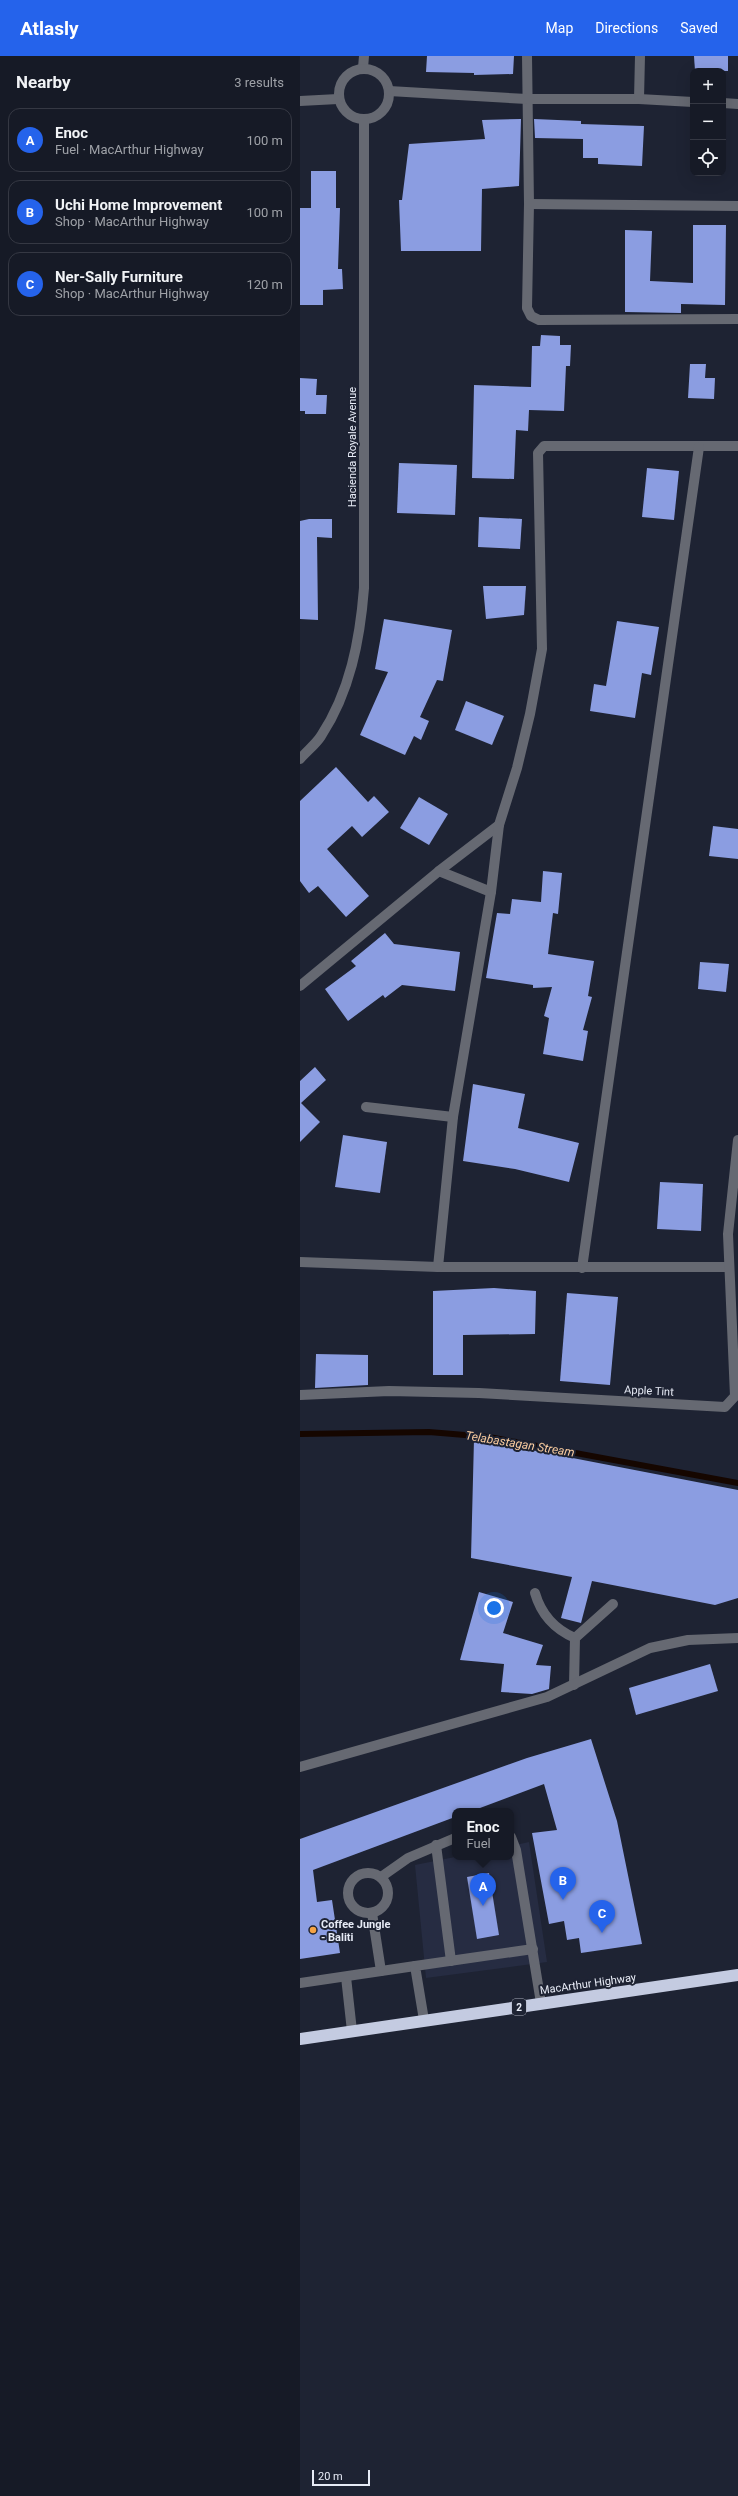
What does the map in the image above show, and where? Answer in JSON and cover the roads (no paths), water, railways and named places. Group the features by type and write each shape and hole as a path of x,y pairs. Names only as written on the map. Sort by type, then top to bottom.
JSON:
{"highway":[{"name":"MacArthur Highway","path":"300,2039 738,1975"}],"street":[{"path":"363,68 364,56"},
{"path":"527,56 529,204 527,308 531,316 539,320 738,319"},
{"path":"639,98 640,56"},
{"path":"363,68 375,71 385,79 389,91 388,101 383,110 374,117 364,119 352,117 343,110 338,99 339,88 343,77 352,70 363,68"},
{"path":"389,91 527,99 639,98 690,102"},
{"path":"300,101 338,99"},
{"path":"726,103 738,104"},
{"name":"Hacienda Royale Avenue","path":"300,758 320,737 335,710 345,689 360,635 364,588 364,119"},
{"path":"529,204 738,206"},
{"path":"438,1267 453,1117 491,892 499,824 526,730 542,649 538,453 544,446 738,446"},
{"path":"582,1268 699,447"},
{"path":"300,986 439,871 499,824"},
{"path":"439,871 491,892"},
{"path":"366,1107 453,1117"},
{"name":"Apple Tint","path":"300,1395 389,1392 479,1392 725,1407 735,1396 736,1380 728,1267 730,1207 738,1140"},
{"path":"300,1262 438,1267 728,1267"},
{"path":"535,1593 538,1605 554,1626 575,1638"},
{"path":"574,1685 575,1638 613,1604"},
{"path":"300,1767 547,1697 650,1648 688,1640 738,1638"},
{"path":"381,1877 408,1858 452,1839"},
{"path":"436,1845 451,1961"},
{"path":"514,1845 533,1949 540,2004"},
{"path":"368,1873 381,1877 385,1882 388,1895 383,1906 372,1913 359,1912 353,1908 349,1902 348,1888 355,1877 368,1873"},
{"path":"372,1913 381,1971"},
{"path":"300,1983 533,1949"},
{"path":"415,1966 424,2020"},
{"path":"346,1976 352,2031"}],"waterway":[{"name":"Telabastagan Stream","path":"300,1434 429,1432 489,1437 738,1483"}],"place":[{"name":"Uchi Home Improvement","path":"563,1900"},
{"name":"Enoc","path":"483,1906"},
{"name":"Coffee Jungle - Baliti","path":"313,1930"},
{"name":"Ner-Sally Furniture","path":"602,1933"}]}
